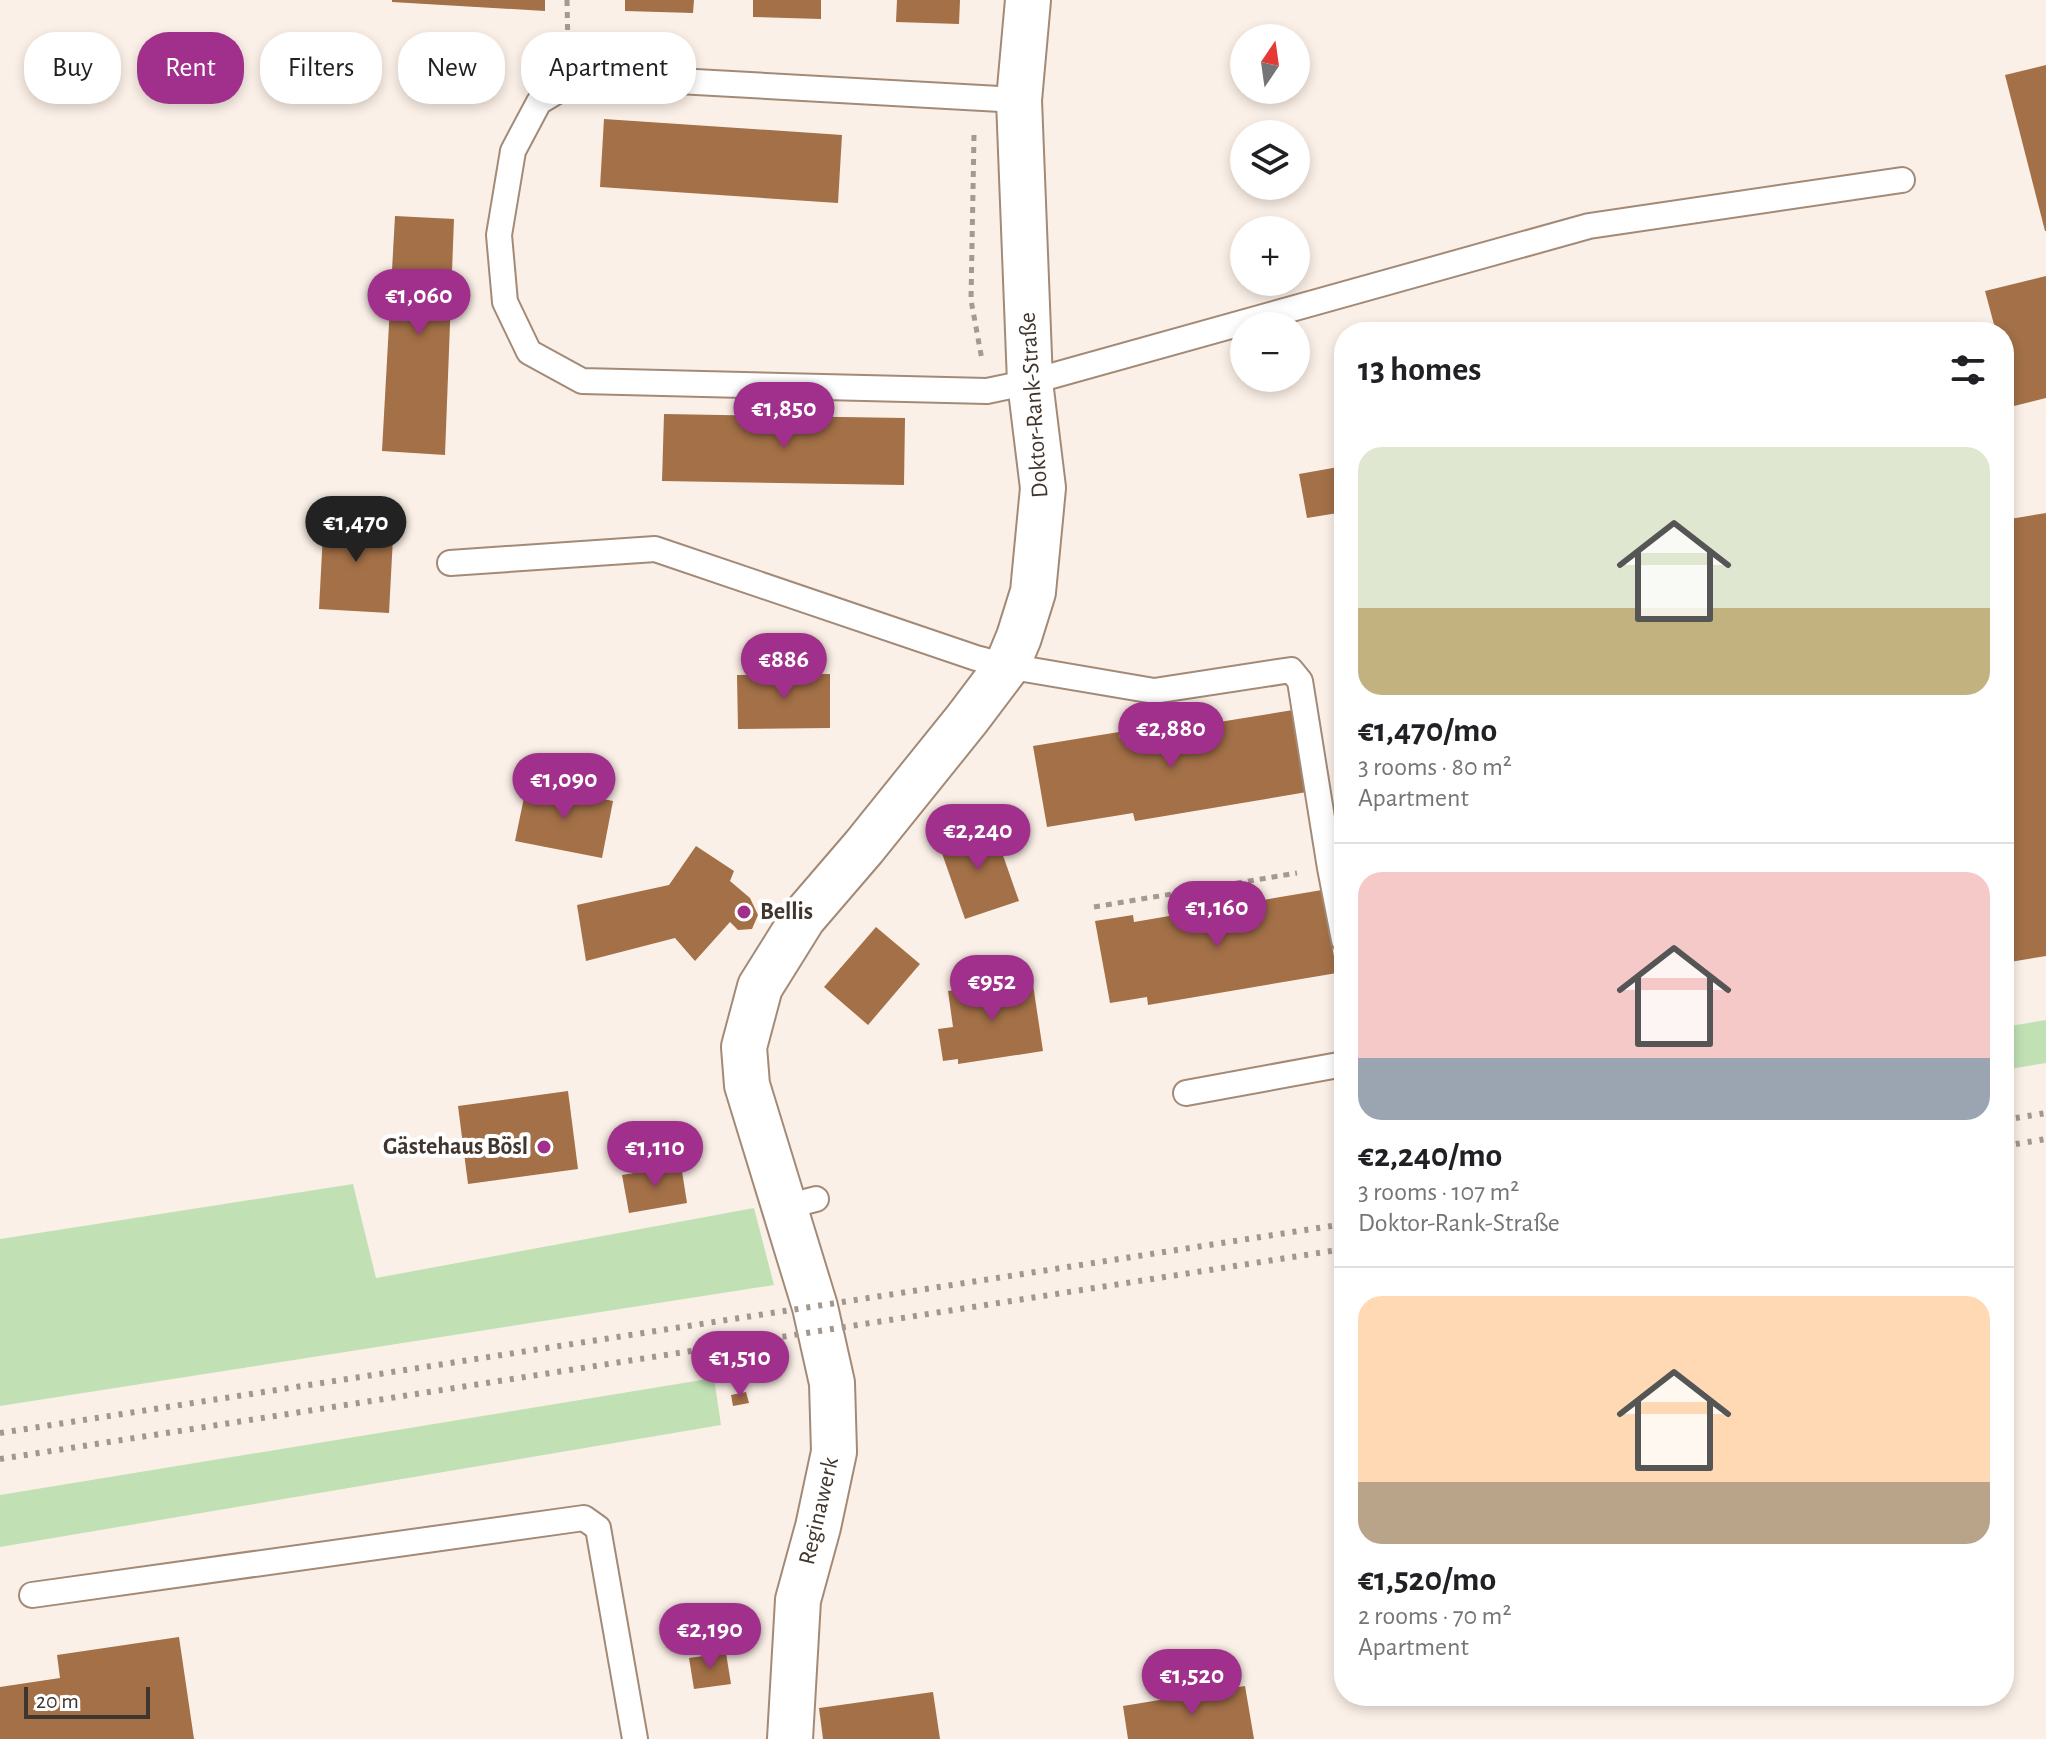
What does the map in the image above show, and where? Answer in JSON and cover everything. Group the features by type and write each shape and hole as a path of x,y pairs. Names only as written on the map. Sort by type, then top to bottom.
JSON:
{"street":[{"name":"Doktor-Rank-Straße","path":"821,1331 800,1203 747,1085 744,1047 760,987 803,918 864,847 1007,666 1033,592 1043,488 1030,382 1019,100 1028,0"},
{"name":"Reginawerk","path":"781,1738 798,1600 834,1452 832,1383 821,1331"}],"lane":[{"path":"696,82 1019,100"},
{"path":"538,104 513,151 499,235 505,302 529,352 582,381 987,391 1030,382 1589,226 1902,180"},
{"path":"450,563 655,549 1007,666 1154,691 1291,670 1300,681 1334,889"},
{"path":"1186,1093 1334,1066"},
{"path":"32,1595 584,1518 598,1528 635,1739"}],"path":[{"path":"567,0 568,32"},
{"path":"1094,907 1330,868"}],"green space":[{"path":"2046,1020 2046,1063 2014,1068 2014,1025"},
{"path":"353,1184 376,1278 754,1208 774,1285 0,1406 0,1239"},
{"path":"714,1378 721,1425 0,1547 0,1495"}],"building":[{"path":"545,0 545,11 392,2"},
{"path":"625,0 694,0 693,13 625,11"},
{"path":"753,0 821,0 821,19 753,17"},
{"path":"897,0 960,0 959,24 896,22"},
{"path":"2046,65 2046,231 2045,231 2005,75"},
{"path":"604,119 842,135 838,203 600,187"},
{"path":"395,216 454,219 445,455 382,451"},
{"path":"2046,276 2046,398 2014,406 2014,322 1993,322 1985,291"},
{"path":"664,414 905,418 904,485 662,481"},
{"path":"1334,468 1334,514 1307,518 1299,474"},
{"path":"2046,513 2046,956 2014,961 2014,518"},
{"path":"324,514 394,518 389,613 319,609"},
{"path":"830,674 830,728 738,729 737,675"},
{"path":"1293,710 1307,792 1135,821 1133,813 1047,827 1033,746 1119,732 1120,738"},
{"path":"527,783 613,801 602,858 515,841"},
{"path":"992,824 1019,901 965,919 938,842"},
{"path":"696,846 734,871 730,881 750,898 758,915 752,929 738,930 730,922 695,961 675,938 586,961 577,905 669,885"},
{"path":"1322,890 1334,956 1334,974 1148,1005 1147,997 1110,1003 1095,921 1133,915 1134,922"},
{"path":"876,927 920,964 868,1025 824,987"},
{"path":"1032,978 1043,1051 958,1064 958,1059 943,1061 938,1029 953,1027 948,991"},
{"path":"568,1091 578,1169 468,1184 458,1106"},
{"path":"681,1165 687,1203 629,1213 622,1175"},
{"path":"746,1392 749,1403 733,1406 731,1395"},
{"path":"179,1637 194,1739 0,1739 0,1687 60,1678 57,1655"},
{"path":"726,1653 731,1684 694,1689 689,1658"},
{"path":"1245,1686 1254,1739 1128,1739 1123,1706"},
{"path":"933,1692 940,1739 823,1739 819,1708"}],"railway":[{"path":"2014,1118 2046,1113"},
{"path":"2014,1144 2046,1139"},
{"path":"0,1433 1334,1226"},
{"path":"0,1459 1334,1251"}],"place":[{"name":"Bellis","path":"744,912"},
{"name":"Gästehaus Bösl","path":"544,1147"}]}
